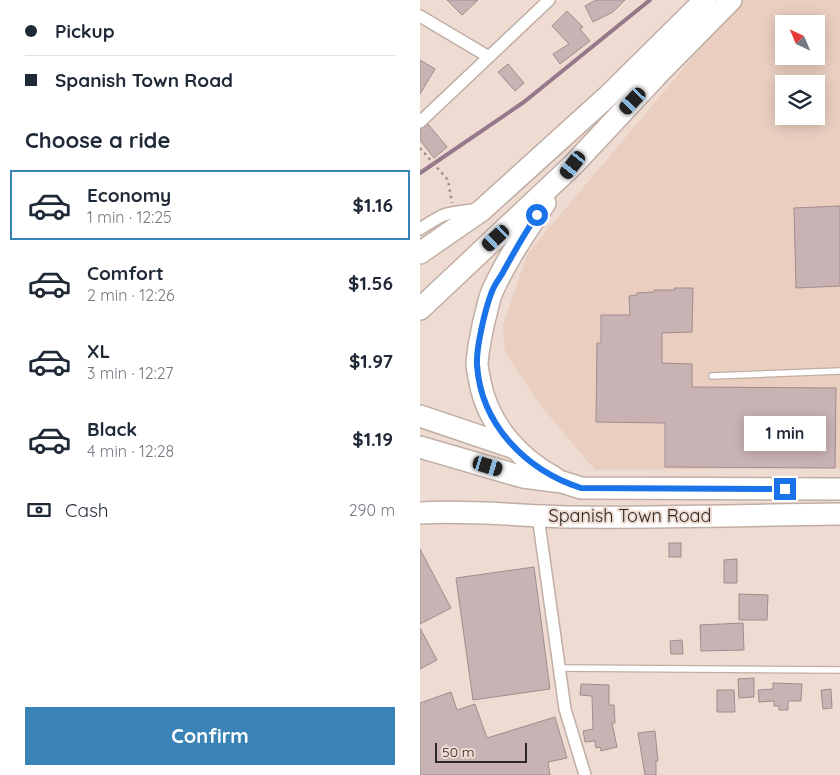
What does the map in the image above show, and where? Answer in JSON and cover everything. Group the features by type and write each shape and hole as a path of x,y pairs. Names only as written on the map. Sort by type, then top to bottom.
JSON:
{"highway":[{"path":"420,253 482,210 609,95 705,0"},
{"path":"420,309 573,165 657,75 731,0"},
{"path":"562,482 542,471 520,454 499,428 482,393 477,364 491,293 518,244 556,186 573,165"},
{"path":"420,416 515,448"},
{"name":"Spanish Town Road","path":"420,447 453,455 523,477 562,482 581,488 840,489"},
{"name":"Spanish Town Road","path":"420,513 453,511 538,516 624,517 840,514"}],"street":[{"path":"420,122 549,0"},
{"path":"420,16 489,57"},
{"path":"420,229 444,214 482,210"},
{"path":"538,516 565,709 585,775"}],"lane":[{"path":"712,376 840,371"},
{"path":"559,668 840,670"}],"path":[{"path":"420,148 448,180 453,212"}],"shaded area":[{"path":"741,0 840,0 840,468 595,470 541,406 505,352 503,325 528,253"}],"building":[{"path":"447,0 478,0 462,15"},
{"path":"596,0 625,0 613,12 593,22 585,6"},
{"path":"567,11 583,27 580,29 590,41 560,64 553,54 569,44 552,26"},
{"path":"420,60 435,69 420,94"},
{"path":"508,64 524,83 515,91 498,72"},
{"path":"428,124 447,147 434,158 420,140 420,130"},
{"path":"840,206 840,286 796,288 794,208"},
{"path":"674,288 693,288 692,332 662,333 662,363 692,364 692,387 836,388 835,468 665,467 665,423 596,422 597,343 601,343 601,315 630,315 629,296 637,295 637,293 654,292 654,290 675,290"},
{"path":"669,543 681,543 681,557 669,557"},
{"path":"420,549 451,608 420,624"},
{"path":"737,559 737,583 724,583 724,560"},
{"path":"534,567 550,689 473,700 456,578"},
{"path":"739,594 768,595 767,620 739,620"},
{"path":"743,623 744,650 701,651 700,625"},
{"path":"420,628 437,660 420,669"},
{"path":"682,640 683,654 671,654 670,641"},
{"path":"754,678 754,697 739,698 738,679"},
{"path":"773,683 802,684 801,701 788,701 788,710 779,710 779,706 774,706 774,701 759,702 758,690 773,689"},
{"path":"581,684 609,685 609,705 614,705 615,723 612,723 617,747 601,751 600,747 596,748 595,741 585,742 583,731 593,729 592,696 580,695"},
{"path":"831,689 832,708 823,709 821,690"},
{"path":"717,690 734,690 735,712 717,712"},
{"path":"451,692 457,710 475,704 487,738 555,717 567,758 548,762 550,775 420,775 420,703"},
{"path":"655,731 658,761 656,761 656,775 645,775 638,733"}],"waterway":[{"path":"420,173 524,102 650,0"}],"route":[{"path":"537,215 518,244 491,293 477,364 482,393 491,414 499,428 520,454 542,471 562,482 581,488 785,489"}]}
